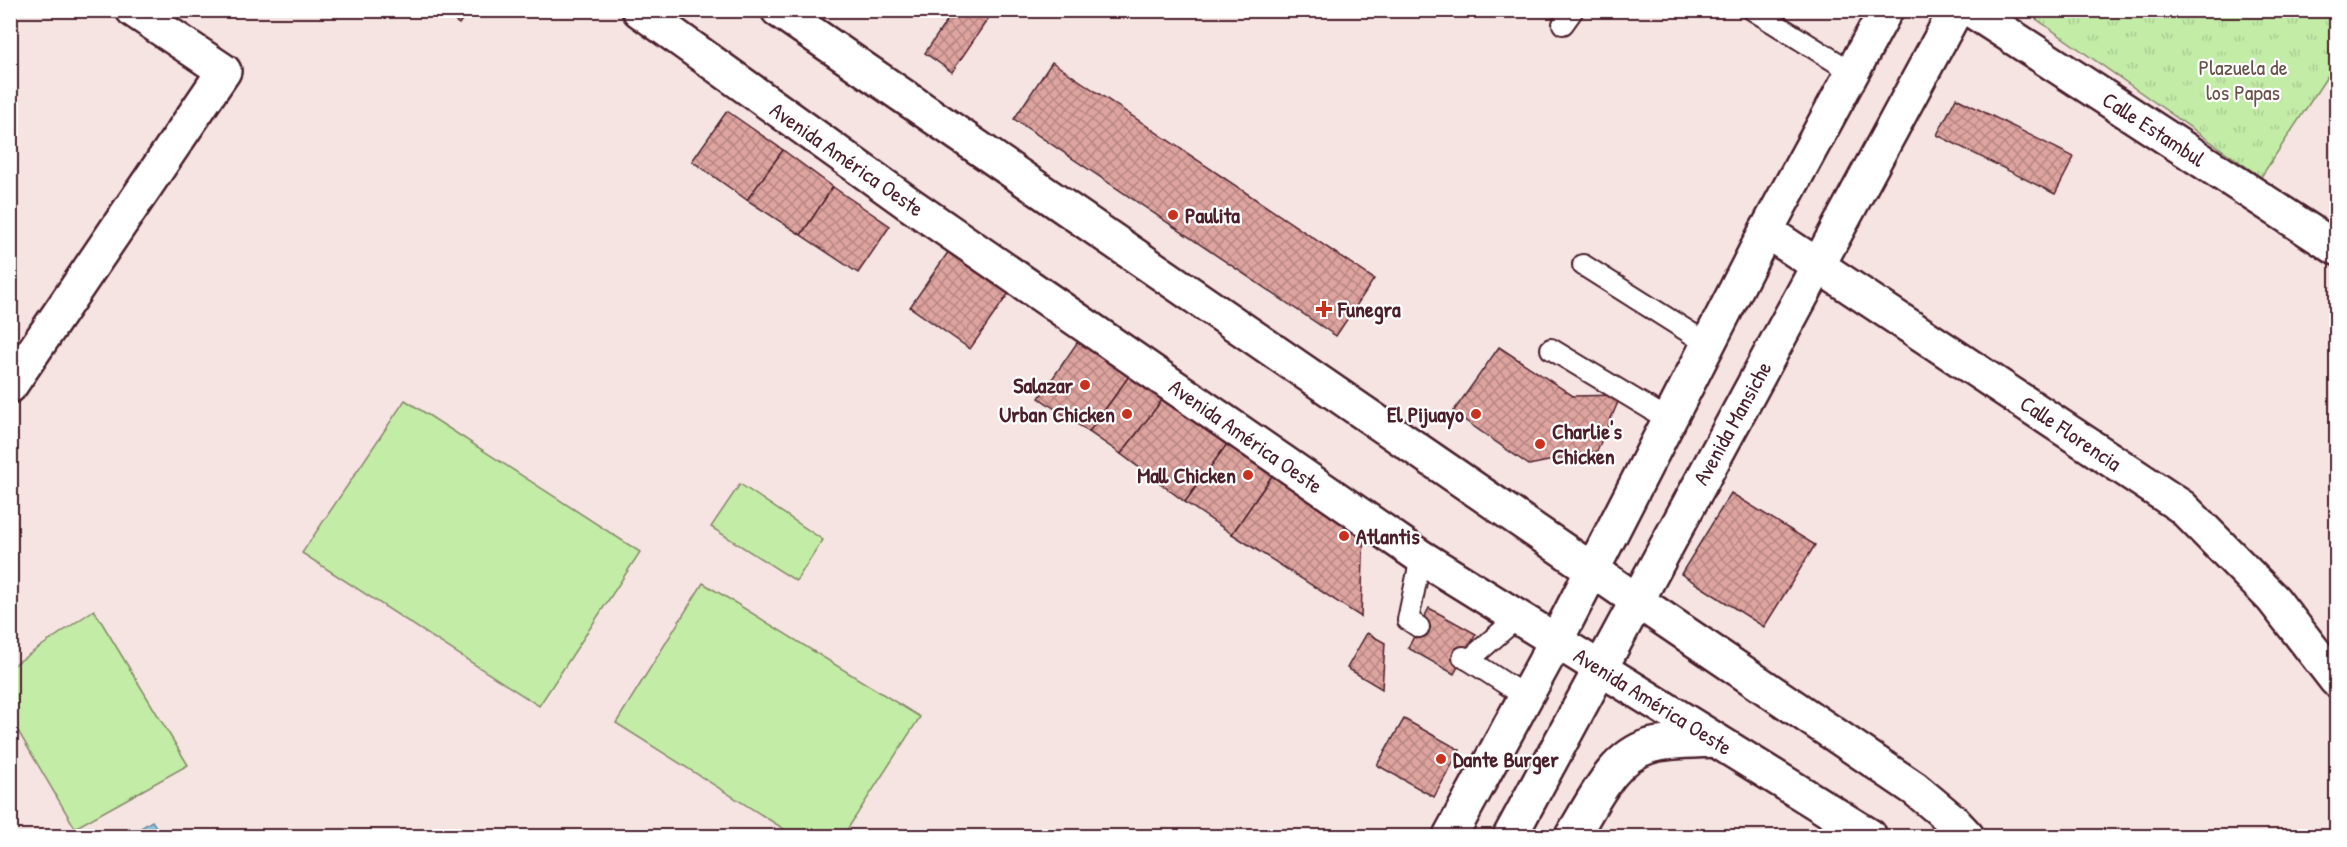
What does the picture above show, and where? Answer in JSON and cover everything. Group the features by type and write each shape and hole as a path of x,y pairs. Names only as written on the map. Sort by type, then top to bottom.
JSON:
{"main road":[{"path":"10,386 224,71 133,10"},
{"name":"Avenida América Oeste","path":"639,10 908,203 1421,556 1870,837"},
{"path":"778,10 1592,570 1915,789 1951,819 1967,837"},
{"path":"1450,837 1556,640 1766,231 1886,10"},
{"name":"Avenida Mansiche","path":"1510,837 1956,10"},
{"name":"Calle Estambul","path":"1971,10 2337,248"},
{"name":"Calle Florencia","path":"1766,231 2182,507 2272,599 2337,680"},
{"path":"1572,837 1615,768 1636,753 1650,745 1716,740"}],"lane":[{"path":"1753,10 1852,72"},
{"path":"1583,265 1708,344"},
{"path":"1551,349 1669,420"},
{"path":"1419,627 1408,620 1421,556"},
{"path":"1518,617 1466,658 1526,697"}],"green space":[{"name":"Plazuela de los Papas","path":"2025,11 2336,11 2336,63 2261,177"},
{"path":"405,400 640,552 539,706 302,553"},
{"path":"740,484 823,540 796,581 711,527"},
{"path":"703,583 920,717 843,836 795,836 616,723"},
{"path":"94,610 188,765 75,828 11,719 11,667"}],"water":[{"path":"152,821 162,836 128,836"}],"building":[{"path":"440,10 469,10 459,24"},
{"path":"954,10 988,10 992,13 952,72 925,53"},
{"path":"1052,62 1374,279 1336,336 1014,119"},
{"path":"1956,98 2074,157 2055,194 1937,135"},
{"path":"727,111 783,150 747,200 692,161"},
{"path":"783,150 833,187 801,235 747,200"},
{"path":"833,187 890,226 858,273 801,235"},
{"path":"951,248 1011,290 970,349 910,307"},
{"name":"Salazar","path":"1081,337 1132,372 1089,432 1039,398"},
{"path":"1499,347 1573,396 1621,395 1597,451 1529,465 1453,412"},
{"name":"Urban Chicken","path":"1132,372 1166,395 1121,454 1089,432"},
{"path":"1166,395 1230,440 1185,502 1121,454"},
{"path":"1230,440 1274,473 1232,534 1185,502"},
{"path":"1274,473 1364,531 1361,617 1232,534"},
{"path":"1731,493 1815,545 1764,627 1681,574"},
{"path":"1429,608 1476,634 1454,674 1408,648"},
{"path":"1367,633 1385,643 1382,689 1347,668"},
{"path":"1404,719 1460,750 1434,797 1377,765"}],"place":[{"name":"Paulita","path":"1173,215"},
{"name":"Funegra","path":"1324,309"},
{"name":"Salazar","path":"1085,385"},
{"name":"Urban Chicken","path":"1127,414"},
{"name":"El Pijuayo","path":"1476,414"},
{"name":"Charlie's Chicken","path":"1540,444"},
{"name":"Mall Chicken","path":"1248,475"},
{"name":"Atlantis","path":"1344,536"},
{"name":"Dante Burger","path":"1441,759"}]}
